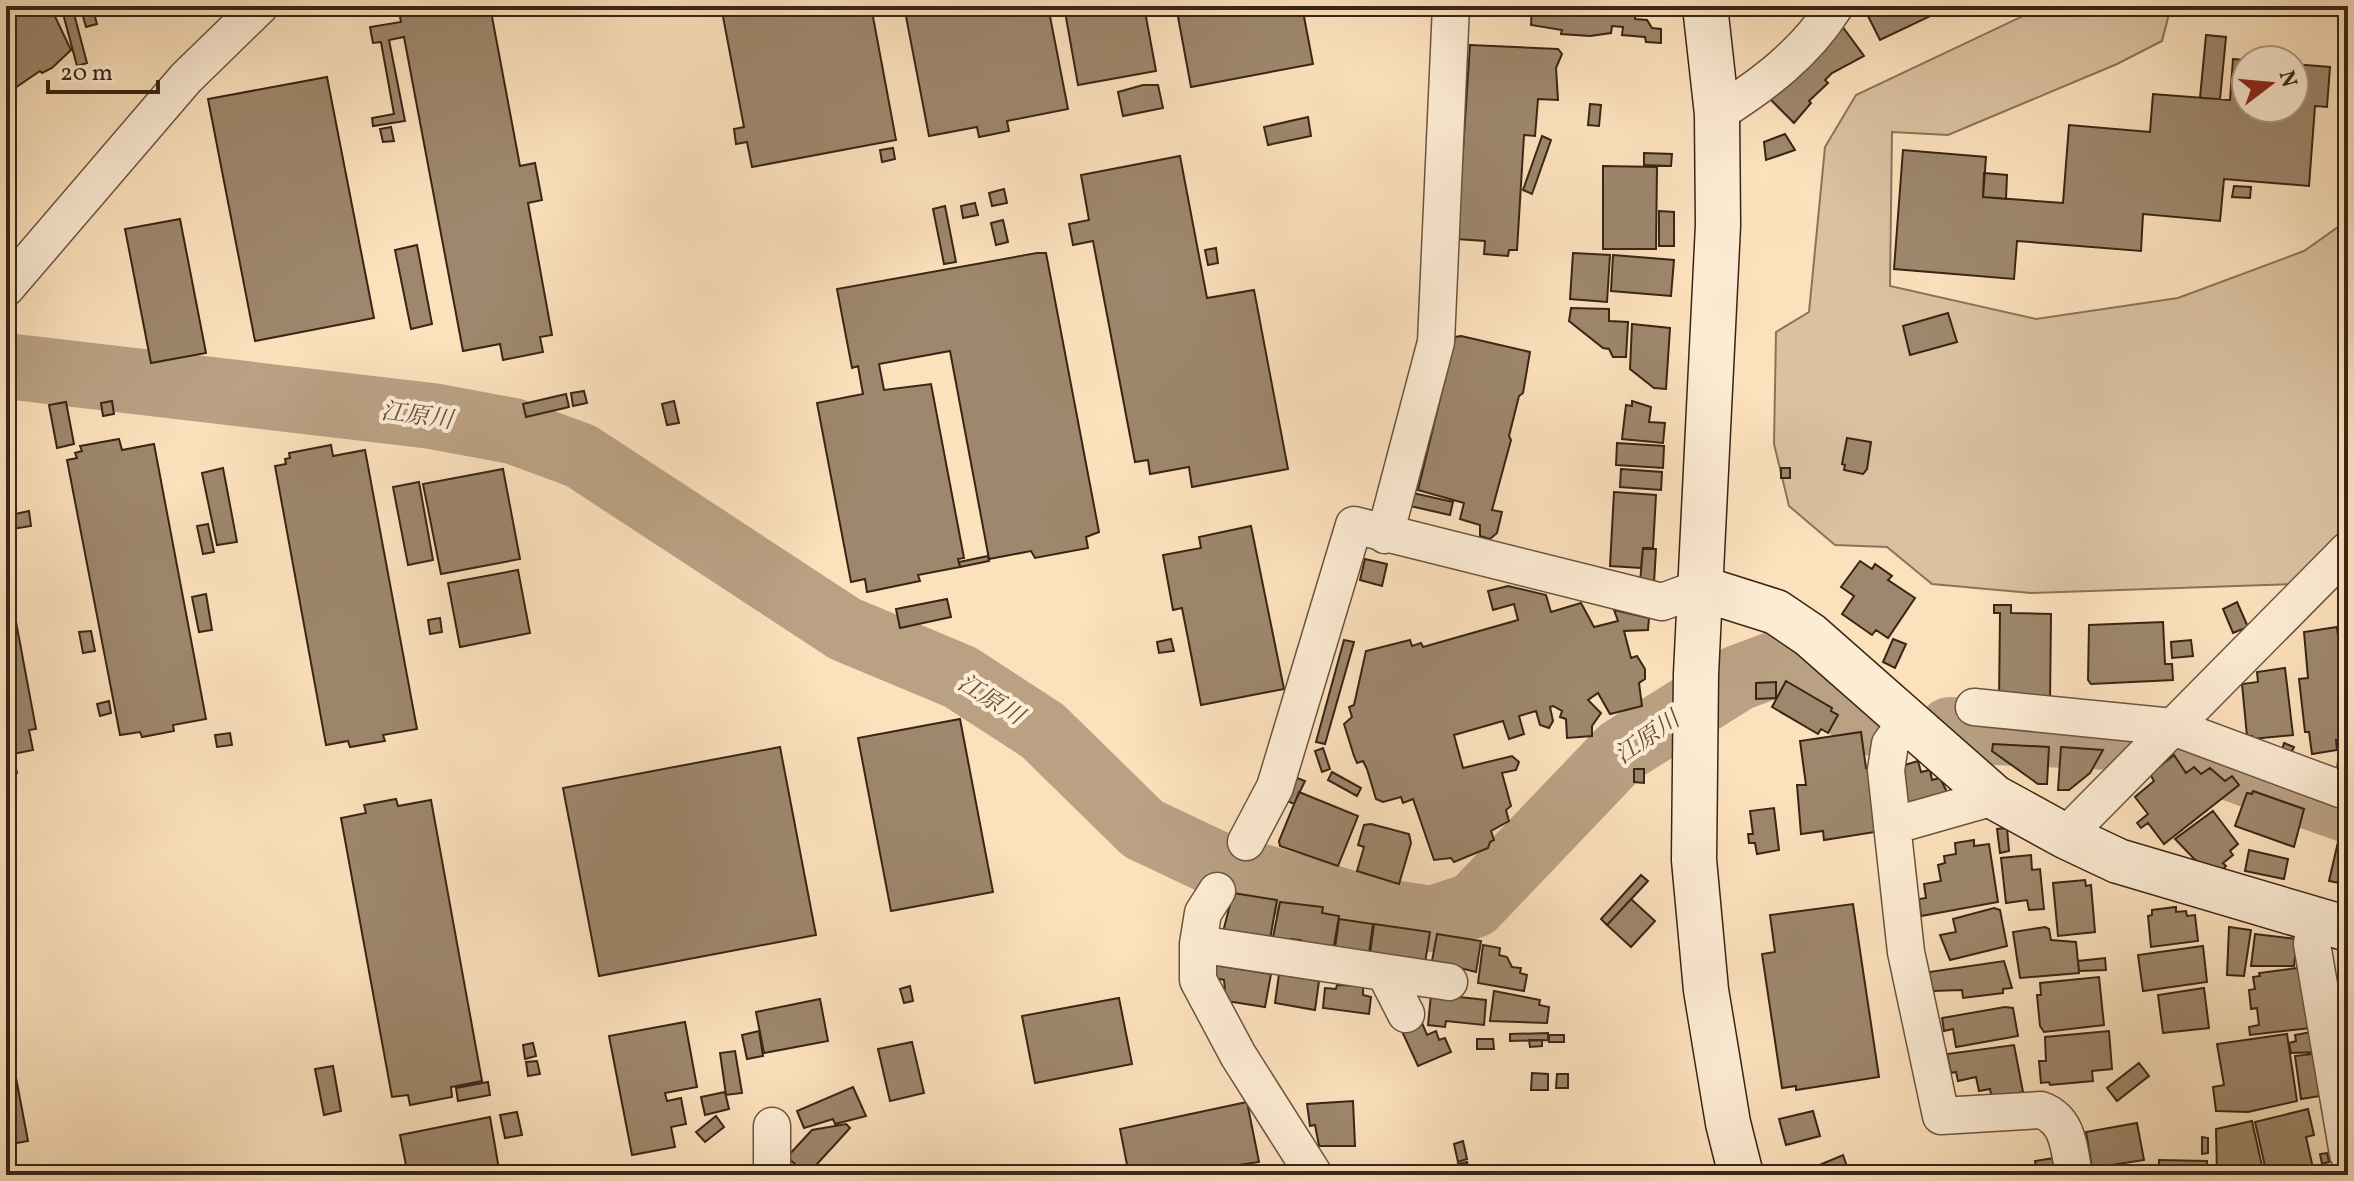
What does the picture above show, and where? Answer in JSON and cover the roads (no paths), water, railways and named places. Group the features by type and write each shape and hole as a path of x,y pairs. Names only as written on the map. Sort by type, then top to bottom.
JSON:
{"street":[{"path":"6,288 186,78 260,6"},
{"path":"1385,535 1436,342 1451,6"},
{"path":"1705,6 1717,114 1718,225 1696,674 1694,860 1706,990 1728,1123 1741,1175"},
{"path":"1717,114 1767,82 1821,29 1835,6"},
{"path":"1246,842 1275,787 1354,525 1662,602 1700,588 1776,612 1810,635 1994,797 2065,836 2118,861 2332,925 2312,944 2348,1154"},
{"path":"2065,836 2348,550"},
{"path":"1974,707 2162,738 2348,792"},
{"path":"1907,721 1890,744 1886,770 1906,952 1941,1116 2041,1110 2053,1114 2065,1130 2074,1175"},
{"path":"1892,826 1994,797"},
{"path":"1217,891 1203,913 1198,944 1198,980 1238,1055 1314,1175"},
{"path":"1198,944 1386,975 1449,982"},
{"path":"1386,975 1406,1014"},
{"path":"772,1126 772,1175"}],"waterway":[{"name":"江原川","path":"6,366 432,416 513,431 581,456 845,629 960,677 1043,731 1143,829 1215,863 1371,910 1432,919 1474,905 1621,751 1738,678 1781,662 1815,676 1866,722 1875,723"},
{"name":"江原川","path":"1950,730 2134,738 2176,748 2348,810"}]}
